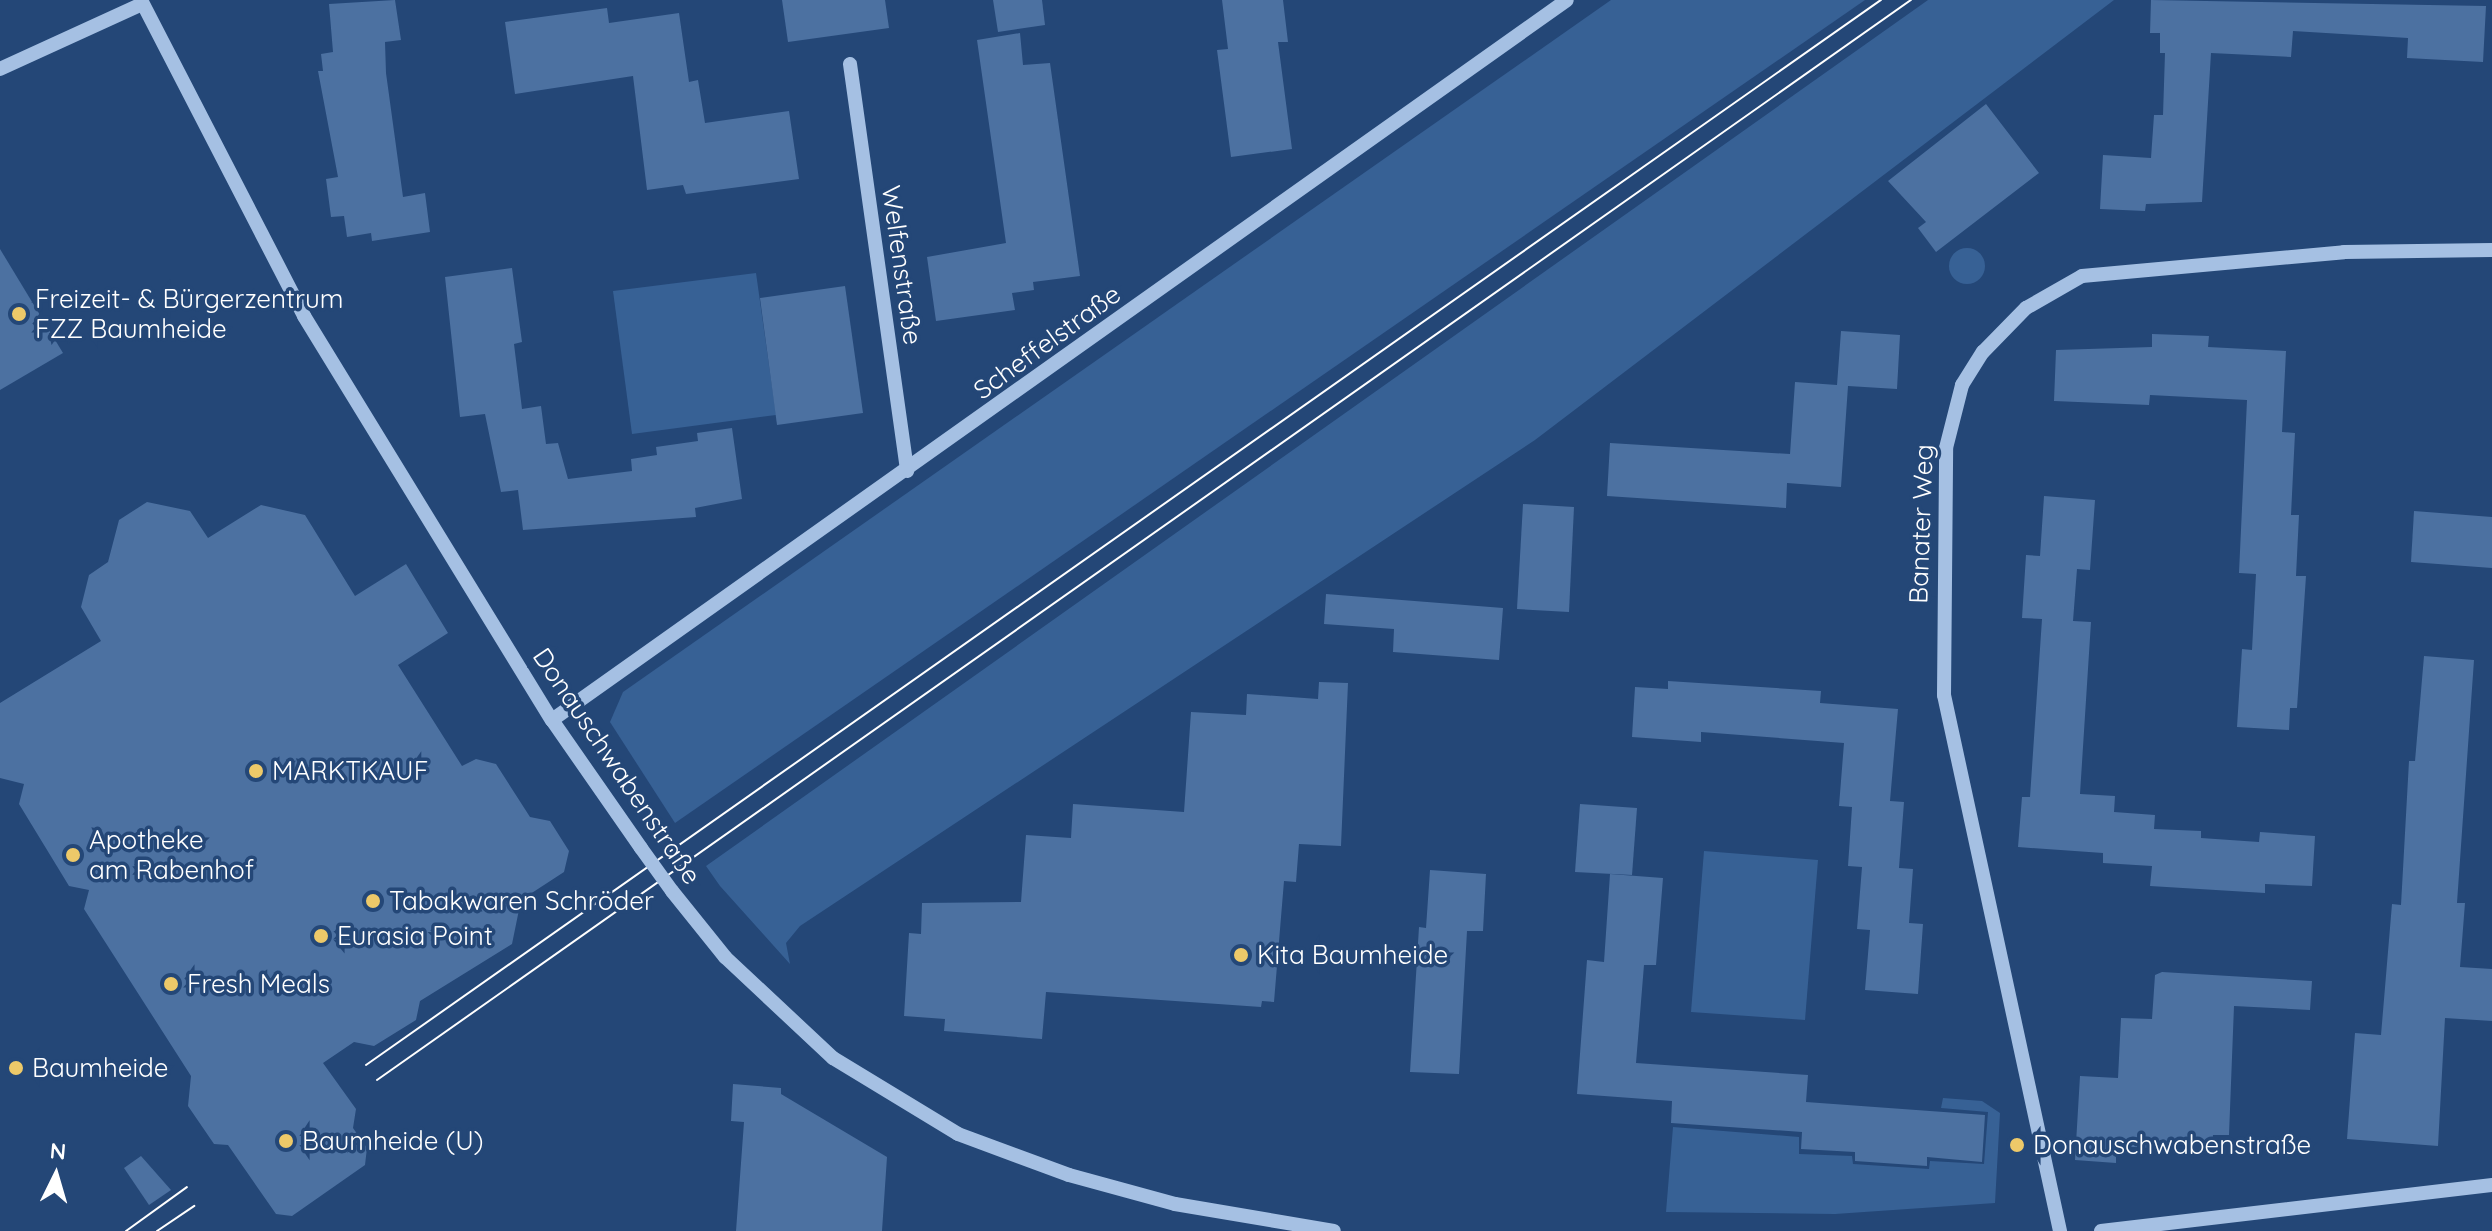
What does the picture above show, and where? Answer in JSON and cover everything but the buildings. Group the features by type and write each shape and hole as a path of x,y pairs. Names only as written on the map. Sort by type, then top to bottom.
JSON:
{"street":[{"name":"Scheffelstraße","path":"552,720 1567,0"},
{"path":"0,69 142,2"},
{"name":"Donauschwabenstraße","path":"142,2 304,316 552,720 672,891 725,957 833,1058 958,1134 1069,1175 1175,1204 1334,1231"},
{"name":"Welfenstraße","path":"850,64 907,471"},
{"name":"Banater Weg","path":"2060,1231 1944,695 1946,448 1962,385 1983,352 2026,308 2082,276 2344,252 2492,250"},
{"path":"2101,1231 2492,1185"}],"shaded area":[{"path":"1611,0 1865,0 675,823 610,722 623,692"},
{"path":"1928,0 2114,0 1535,440 800,926 786,943 790,964 720,886 706,866"},
{"path":"1967,248 1980,253 1985,266 1980,279 1967,284 1954,279 1949,266 1954,253"},
{"path":"756,273 776,415 632,434 613,291"},
{"path":"1704,851 1818,860 1805,1020 1691,1012"},
{"path":"1943,1098 1982,1101 2000,1113 1995,1203 1835,1214 1666,1212 1673,1127 1799,1137 1799,1154 1852,1156 1853,1164 1929,1169 1930,1161 1984,1164 1988,1112 1941,1108"}],"tram line":[{"path":"366,1065 1881,0"},
{"path":"377,1080 1911,0"},
{"path":"126,1231 187,1187"},
{"path":"157,1231 194,1206"}],"place":[{"name":"Freizeit- & Bürgerzentrum FZZ Baumheide","path":"19,314"},
{"name":"MARKTKAUF","path":"256,771"},
{"name":"Apotheke am Rabenhof","path":"73,855"},
{"name":"Tabakwaren Schröder","path":"373,901"},
{"name":"Eurasia Point","path":"321,936"},
{"name":"Kita Baumheide","path":"1241,955"},
{"name":"Fresh Meals","path":"171,984"},
{"name":"Baumheide","path":"16,1068"},
{"name":"Baumheide (U)","path":"286,1141"},
{"name":"Donauschwabenstraße","path":"2017,1145"}]}
